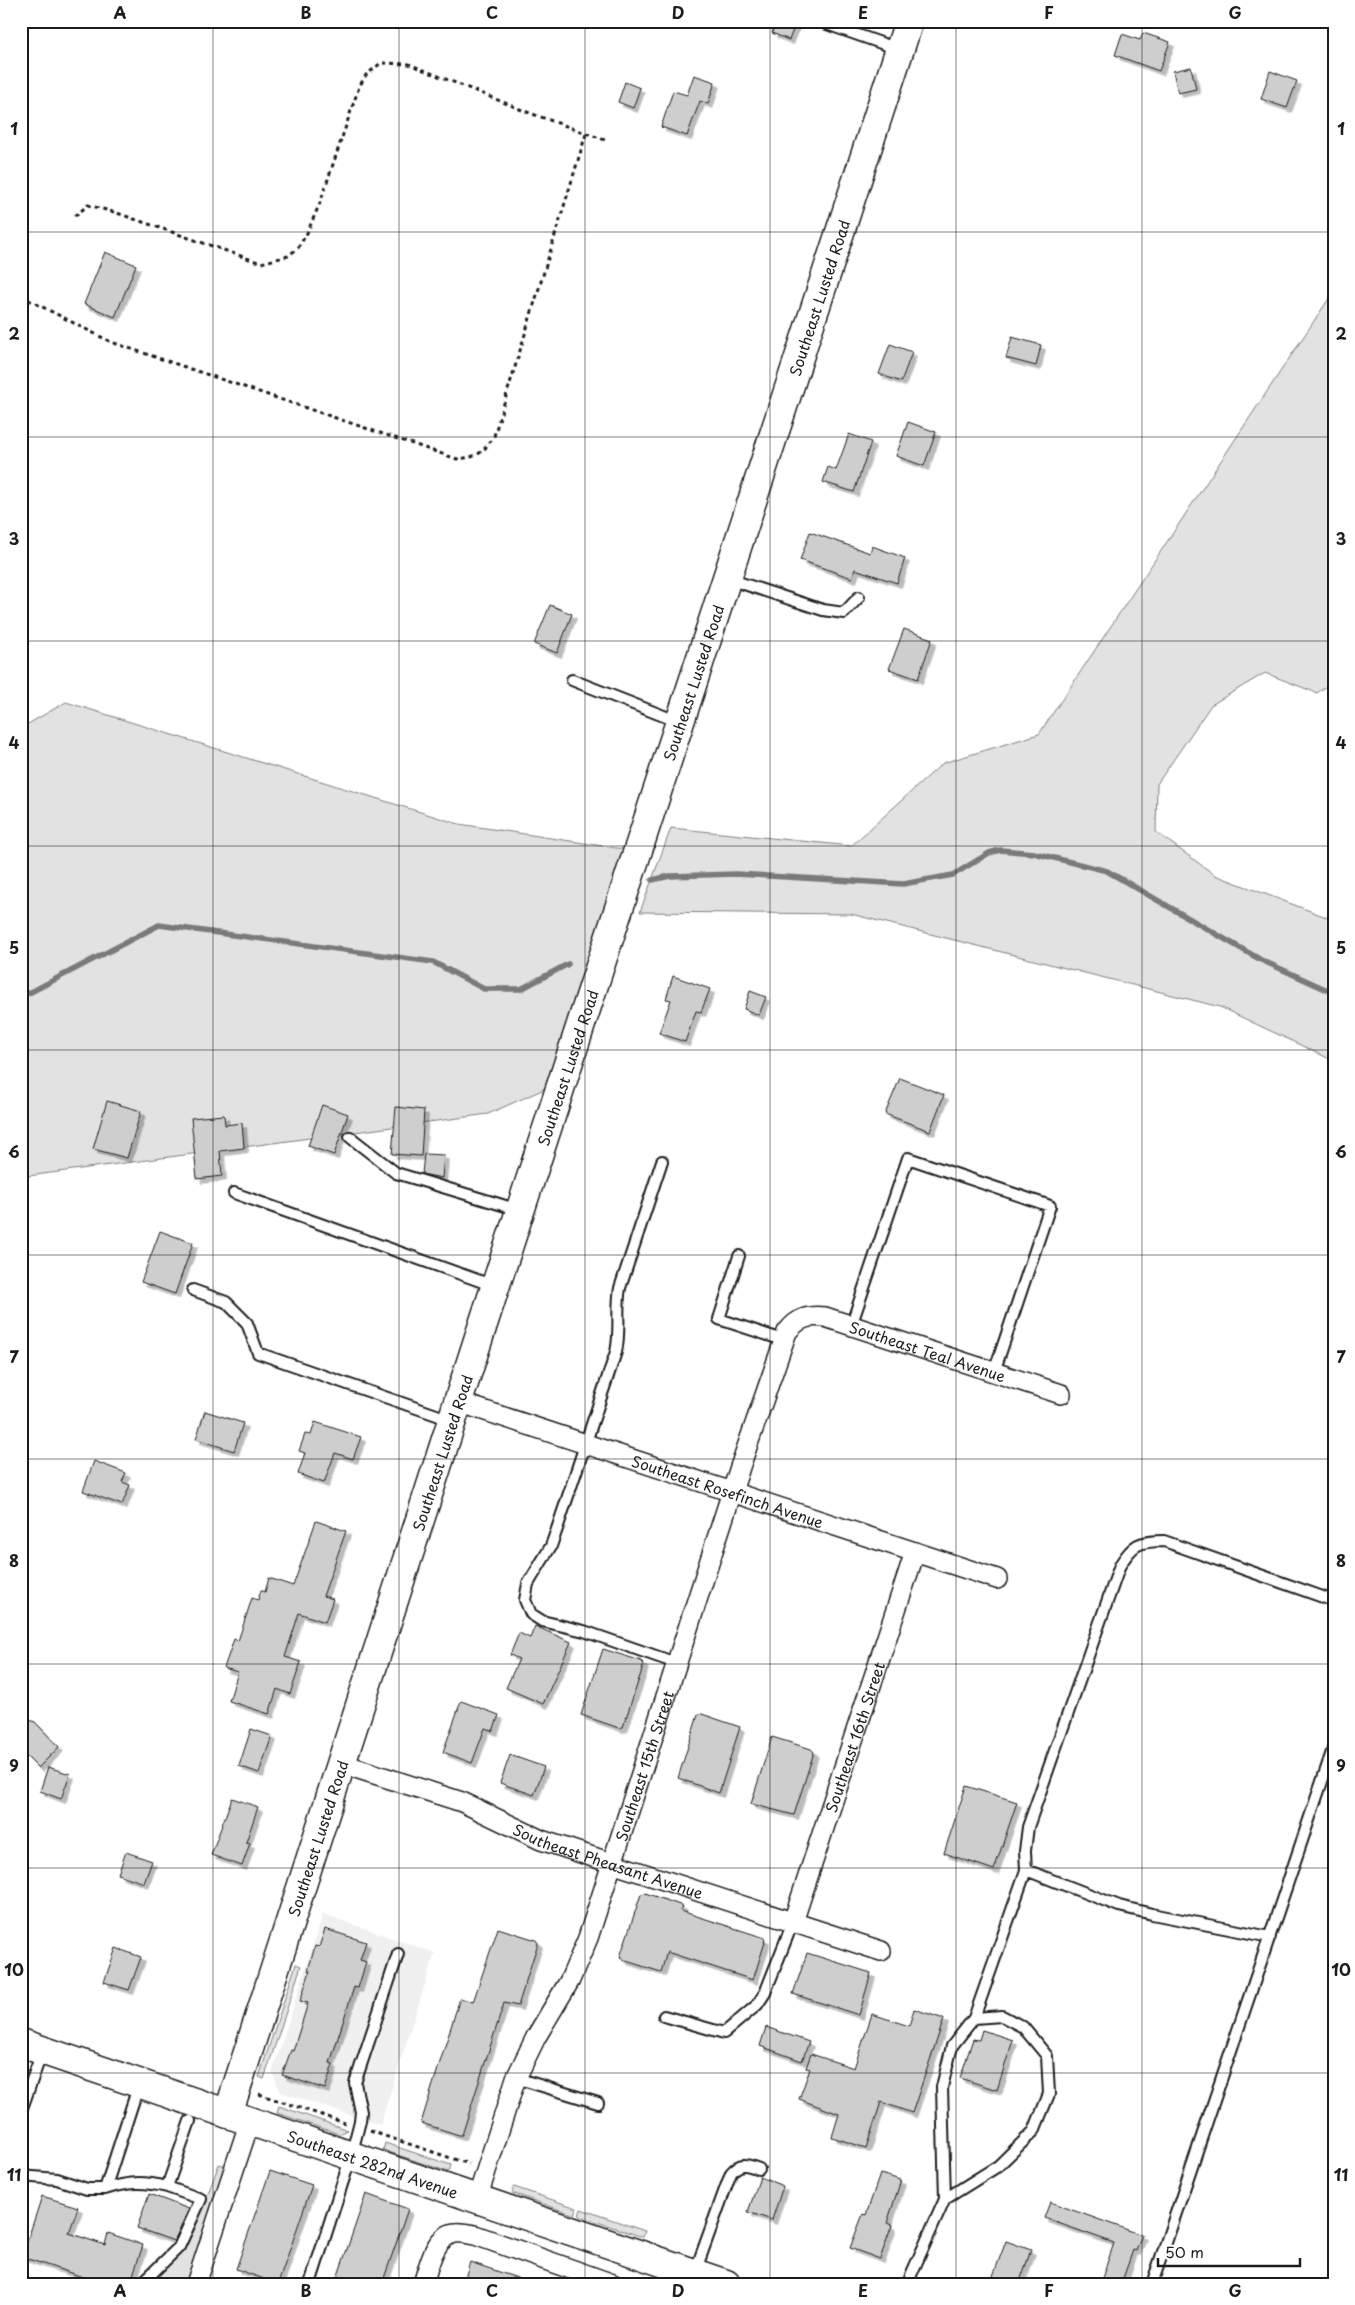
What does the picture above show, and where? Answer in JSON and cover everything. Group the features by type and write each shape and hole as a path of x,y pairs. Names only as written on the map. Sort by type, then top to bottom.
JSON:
{"main road":[{"name":"Southeast Lusted Road","path":"239,2118 340,1763 909,21"},
{"name":"Southeast 282nd Avenue","path":"32,2047 726,2284"}],"street":[{"name":"Southeast Teal Avenue","path":"794,1324 800,1319 815,1316 1061,1394"},
{"name":"Southeast 15th Street","path":"476,2199 516,2078 529,2050 560,1999 580,1959 783,1340 794,1324"},
{"name":"Southeast Rosefinch Avenue","path":"455,1411 585,1444 997,1579"},
{"name":"Southeast 16th Street","path":"792,1922 915,1552"},
{"name":"Southeast Pheasant Avenue","path":"340,1763 462,1802 483,1810 528,1834 881,1951"},
{"path":"196,2284 239,2118"},
{"path":"423,2284 436,2246 443,2237 456,2233 475,2235 613,2284"}],"lane":[{"path":"818,21 899,50"},
{"path":"728,578 823,610 844,613 859,597"},
{"path":"572,680 680,723"},
{"path":"350,1137 396,1173 520,1210"},
{"path":"851,1326 908,1158 1050,1206 994,1372"},
{"path":"662,1161 620,1288 618,1344 551,1546 528,1584 525,1600 531,1614 542,1621 584,1631 676,1663"},
{"path":"234,1193 495,1287"},
{"path":"739,1256 719,1319 783,1340"},
{"path":"193,1290 226,1302 247,1323 258,1353 455,1411"},
{"path":"907,2284 946,2199 942,2087 952,2046 974,2018 1026,1870 1025,1851 1028,1827 1120,1565 1130,1549 1144,1541 1164,1541 1334,1601"},
{"path":"1152,2284 1334,1746"},
{"path":"1026,1870 1119,1906 1270,1936"},
{"path":"664,2016 724,2033 757,2005 765,1993 792,1922"},
{"path":"310,2284 351,2156 361,2112 355,2083 398,1954"},
{"path":"946,2199 998,2166 1034,2131 1049,2094 1047,2056 1023,2027 1002,2016 974,2018"},
{"path":"21,2111 32,2047"},
{"path":"516,2078 598,2103"},
{"path":"105,2190 140,2084"},
{"path":"167,2187 190,2121"},
{"path":"694,2273 731,2173 738,2165 745,2164 759,2168"},
{"path":"21,2176 57,2179 87,2189 105,2190 131,2182 151,2183 201,2199 178,2247 141,2284"}],"path":[{"path":"75,216 88,205 117,213 261,263 278,261 288,256 298,248 320,203 359,87 366,75 381,63 409,64 608,141"},
{"path":"21,296 111,342 457,460 473,458 484,451 494,436 586,134"}],"shaded area":[{"path":"1334,291 1334,681 1317,693 1265,673 1211,705 1157,784 1156,832 1215,875 1334,920 1334,1061 1220,1007 851,914 640,912 671,828 851,846 943,763 1039,734"},
{"path":"66,702 459,824 623,849 549,1084 542,1090 488,1114 21,1177 21,728"},
{"path":"323,1914 435,1953 380,2125 281,2092 272,2073"},
{"path":"296,1964 301,1966 264,2079 259,2077"},
{"path":"279,2106 348,2130 339,2134 277,2113"},
{"path":"385,2143 451,2165 449,2172 383,2150"},
{"path":"219,2164 230,2167 190,2284 143,2284 182,2252 194,2231"},
{"path":"514,2187 577,2208 575,2215 512,2193"},
{"path":"581,2209 645,2231 643,2237 579,2216"}],"building":[{"path":"776,21 785,21 795,25 789,40 772,33"},
{"path":"1143,33 1170,42 1159,71 1115,55 1122,34 1140,40"},
{"path":"1191,67 1196,89 1178,93 1173,71"},
{"path":"1270,71 1297,81 1287,108 1261,99"},
{"path":"694,75 715,82 708,104 700,101 687,136 661,127 673,91 687,95"},
{"path":"625,82 640,88 633,108 618,102"},
{"path":"105,252 136,265 115,317 84,304"},
{"path":"1012,337 1041,345 1036,366 1006,358"},
{"path":"890,344 912,352 901,382 879,374"},
{"path":"908,422 936,432 924,466 896,456"},
{"path":"849,434 871,442 854,492 823,482 828,467 836,470"},
{"path":"810,532 870,553 872,546 905,558 897,583 855,569 852,578 800,560"},
{"path":"550,605 572,614 557,653 534,644"},
{"path":"904,629 932,639 918,679 889,669"},
{"path":"673,976 710,989 701,1012 696,1011 685,1042 659,1033 671,1000 666,999"},
{"path":"750,991 766,997 759,1015 744,1009"},
{"path":"900,1078 944,1095 930,1131 885,1114"},
{"path":"107,1101 141,1111 127,1158 93,1149"},
{"path":"322,1105 348,1114 334,1155 308,1146"},
{"path":"396,1107 424,1110 421,1156 392,1154"},
{"path":"224,1115 225,1125 242,1123 244,1148 220,1151 222,1176 197,1179 191,1118"},
{"path":"424,1154 444,1155 442,1178 422,1174"},
{"path":"160,1231 193,1243 175,1294 141,1282"},
{"path":"205,1411 243,1423 234,1451 196,1439"},
{"path":"315,1422 361,1437 353,1459 335,1453 324,1483 298,1474 305,1453 299,1451 305,1434 311,1435"},
{"path":"94,1461 126,1473 122,1482 130,1485 122,1505 83,1491"},
{"path":"316,1521 346,1531 323,1596 333,1599 325,1622 299,1613 285,1657 301,1662 290,1694 277,1689 269,1714 229,1701 238,1672 224,1668 234,1639 238,1641 252,1598 258,1600 261,1590 265,1592 269,1578 293,1586"},
{"path":"535,1626 571,1642 543,1704 506,1688 519,1659 510,1655 519,1633 530,1638"},
{"path":"603,1649 641,1661 644,1664 623,1727 619,1728 581,1715"},
{"path":"461,1701 499,1715 493,1731 485,1728 472,1763 443,1752"},
{"path":"702,1714 740,1727 719,1793 678,1778 698,1715"},
{"path":"21,1717 35,1722 59,1747 38,1768 21,1751"},
{"path":"251,1729 272,1736 259,1773 239,1766"},
{"path":"772,1737 811,1749 814,1752 794,1815 751,1804"},
{"path":"510,1755 544,1767 534,1795 500,1783"},
{"path":"48,1767 70,1774 61,1799 40,1791"},
{"path":"966,1786 1017,1802 994,1870 944,1853"},
{"path":"232,1798 258,1807 246,1842 250,1843 242,1866 211,1855"},
{"path":"126,1852 152,1861 144,1883 118,1874"},
{"path":"645,1893 683,1906 681,1911 765,1938 753,1980 667,1952 661,1972 623,1960 620,1957 641,1894"},
{"path":"498,1928 536,1940 538,1943 518,2006 504,2003 462,2135 459,2135 421,2123 460,1998 473,2002"},
{"path":"325,1929 366,1942 360,1960 366,1962 358,1988 354,1987 330,2063 333,2064 325,2089 282,2075 291,2050 293,2051 308,2003 300,2001 310,1971 308,1971 315,1946 319,1947"},
{"path":"116,1948 141,1957 129,1990 104,1982"},
{"path":"807,1953 871,1973 859,2015 793,1994"},
{"path":"914,2009 944,2019 912,2113 881,2102 866,2148 832,2137 839,2114 799,2099 810,2069 806,2068 811,2054 854,2068 872,2014 909,2026"},
{"path":"766,2027 809,2042 802,2061 760,2046"},
{"path":"982,2030 1013,2040 997,2090 960,2078 973,2039 979,2040"},
{"path":"270,2171 312,2185 278,2284 236,2269"},
{"path":"880,2174 901,2180 887,2223 892,2225 880,2259 850,2248 863,2214 866,2215"},
{"path":"760,2177 783,2186 772,2220 748,2212"},
{"path":"149,2194 189,2209 174,2241 137,2228"},
{"path":"366,2194 408,2209 382,2284 335,2284"},
{"path":"42,2196 78,2207 69,2233 105,2245 108,2233 143,2245 130,2284 104,2284 22,2257"},
{"path":"1050,2202 1142,2235 1136,2251 1133,2250 1121,2284 1100,2284 1114,2243 1044,2218"},
{"path":"1006,2241 1031,2250 1019,2284 990,2284"},
{"path":"470,2262 526,2281 525,2284 463,2284"}],"waterway":[{"path":"652,880 670,876 736,874 903,884 953,875 989,853 1000,850 1034,853 1107,871 1261,960 1334,993"},
{"path":"21,994 29,993 159,925 433,962 484,989 521,989 568,964"}]}
